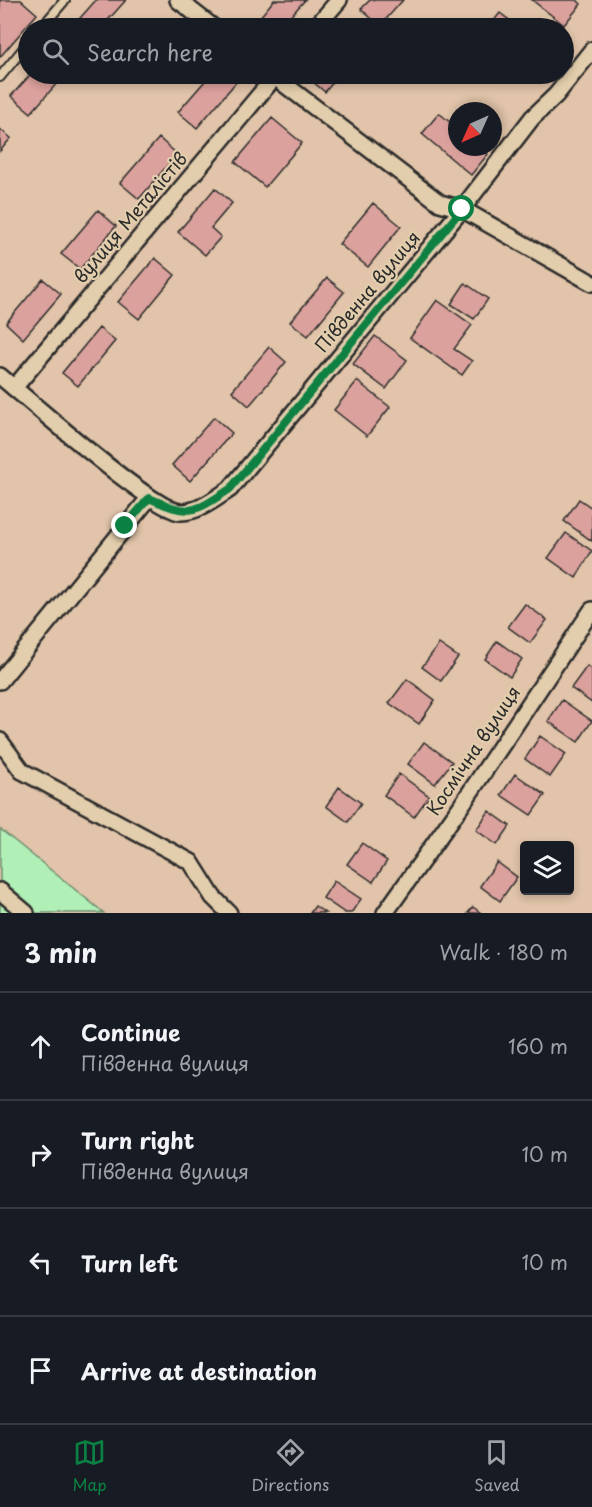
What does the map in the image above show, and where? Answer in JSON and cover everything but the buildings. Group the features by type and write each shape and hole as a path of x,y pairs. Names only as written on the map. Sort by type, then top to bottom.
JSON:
{"street":[{"path":"178,0 201,18"},
{"path":"324,18 339,0"},
{"name":"Південна вулиця","path":"574,72 592,50"},
{"name":"вулиця Металістів","path":"14,388 267,84"},
{"path":"286,84 440,203 462,209 592,283"},
{"name":"Південна вулиця","path":"0,376 149,498 180,512 203,507 230,489 462,209 532,118 565,84"},
{"path":"0,681 149,498"},
{"name":"Космічна вулиця","path":"385,913 461,806 592,610"},
{"path":"0,741 22,771 191,862 213,897 229,913"},
{"path":"0,891 26,913"}],"lane":[{"path":"50,18 65,0"},
{"path":"0,76 18,55"}],"green space":[{"path":"0,829 104,913 0,913"}],"route":[{"path":"125,526 149,498 180,512 203,507 230,489 462,209"}]}
